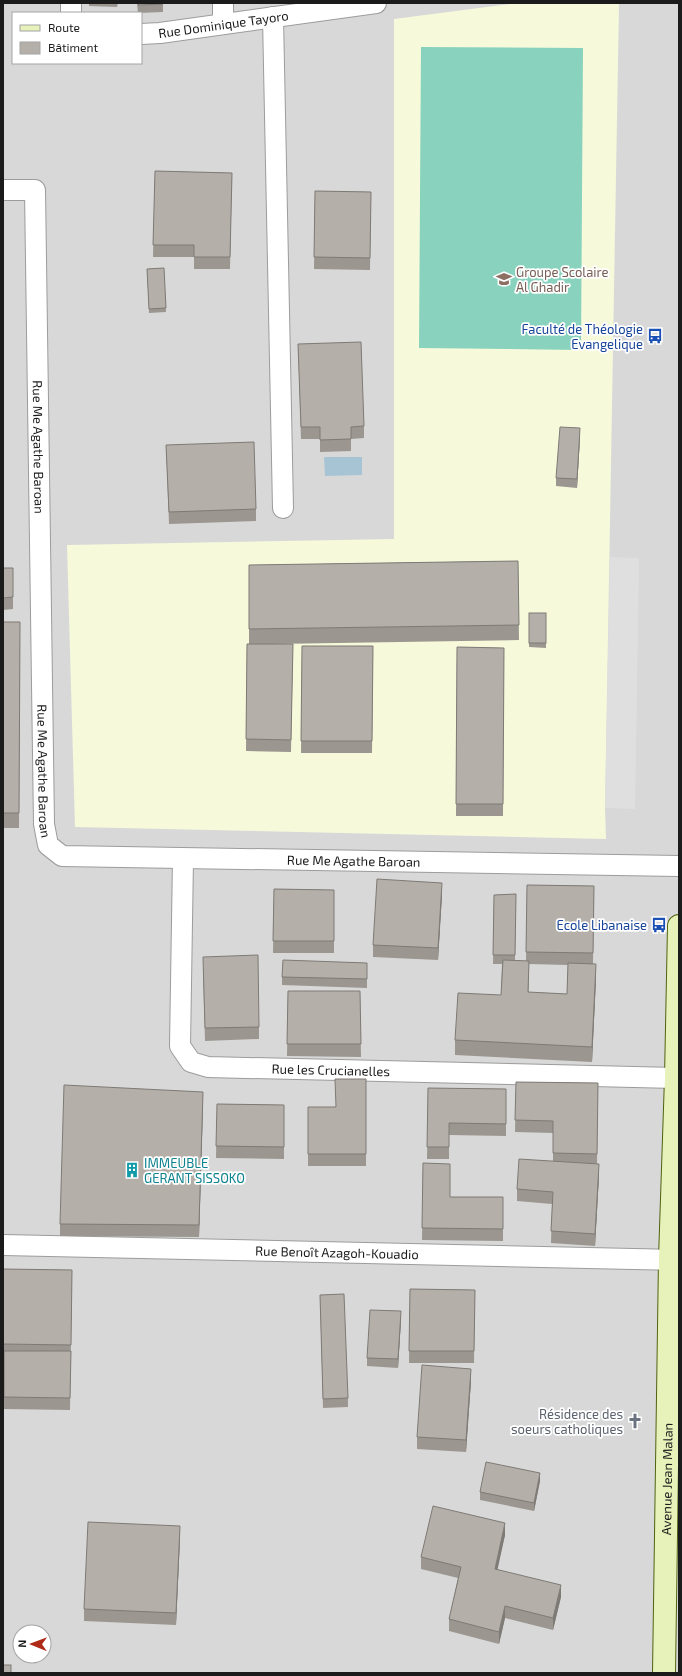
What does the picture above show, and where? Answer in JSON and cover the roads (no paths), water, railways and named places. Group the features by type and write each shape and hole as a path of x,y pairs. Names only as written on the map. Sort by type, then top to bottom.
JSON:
{"main road":[{"name":"Avenue Jean Malan","path":"664,1673 675,1260 679,926"}],"street":[{"path":"223,3 223,24"},
{"name":"Rue Dominique Tayoro","path":"142,34 160,33 376,3"},
{"path":"273,17 283,508"},
{"name":"Rue Me Agathe Baroan","path":"3,190 35,190 44,824 48,844 62,856 679,866"},
{"name":"Rue les Crucianelles","path":"183,859 180,1046 191,1062 208,1067 676,1078"},
{"name":"Rue Benoît Azagoh-Kouadio","path":"3,1245 675,1260"}],"water":[{"path":"324,457 362,457 362,475 325,476"}],"place":[{"name":"Groupe Scolaire Al Ghadir","path":"504,279"},
{"name":"Faculté de Théologie Evangelique","path":"655,336"},
{"name":"Ecole Libanaise","path":"659,925"},
{"name":"IMMEUBLE GERANT SISSOKO","path":"132,1170"},
{"name":"Résidence des soeurs catholiques","path":"635,1421"}]}
